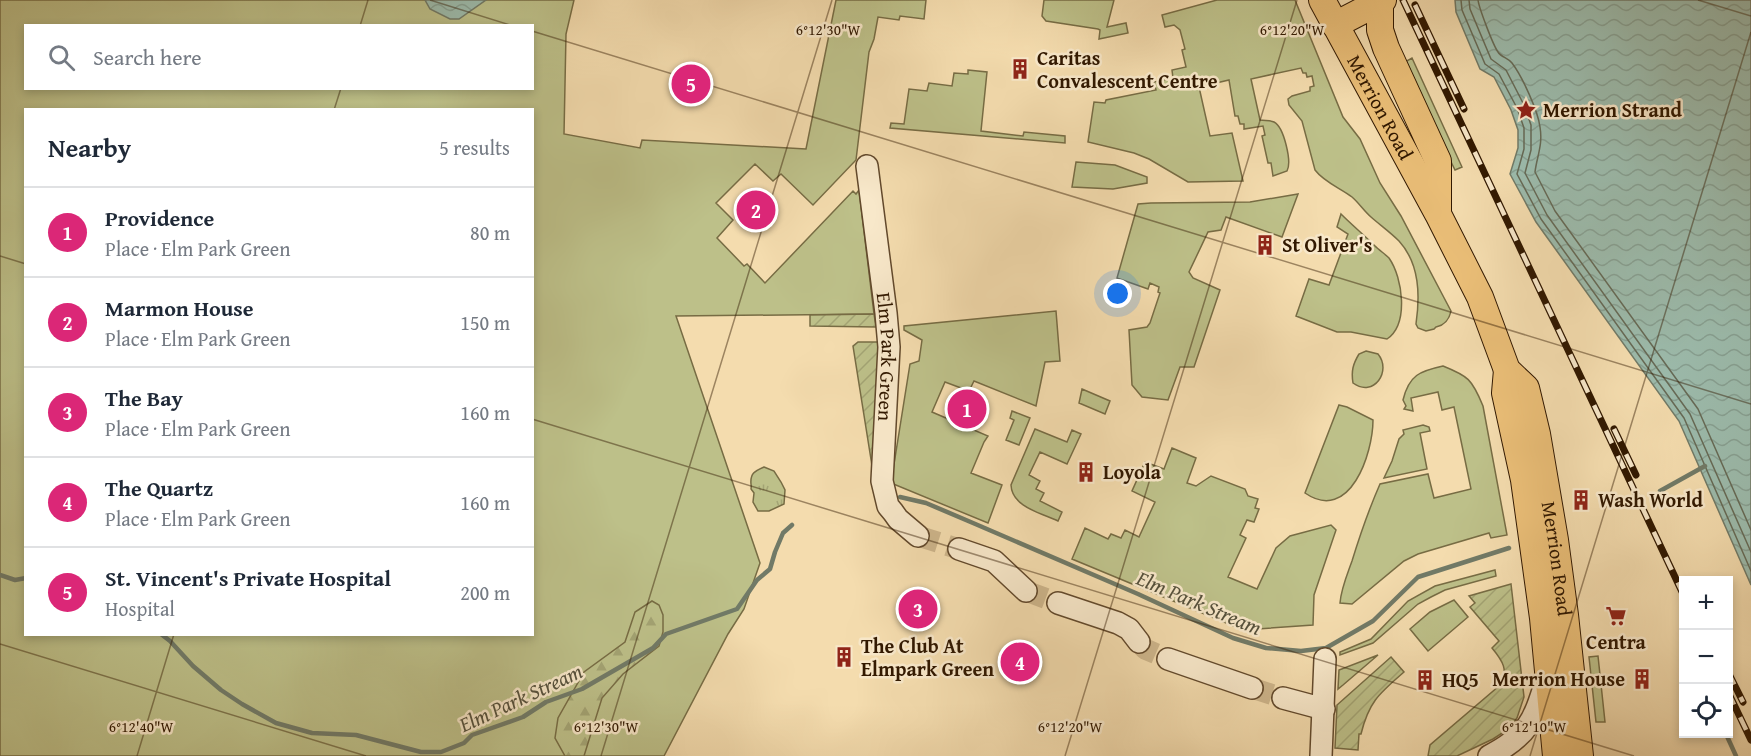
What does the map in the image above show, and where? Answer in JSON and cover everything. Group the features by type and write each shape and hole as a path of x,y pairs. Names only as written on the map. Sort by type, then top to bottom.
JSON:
{"main road":[{"name":"Merrion Road","path":"1322,0 1438,214 1480,297 1507,369 1526,388 1537,434 1565,615 1580,756"},
{"name":"Merrion Road","path":"1382,1 1380,30 1386,48 1438,161 1438,214"},
{"path":"1335,25 1382,1"},
{"name":"Merrion Road","path":"1507,369 1505,393 1524,480 1543,618 1556,756"}],"street":[{"name":"Elm Park Green","path":"867,166 889,347 882,481 888,506 898,519 918,536"},
{"path":"959,549 994,561 1026,591"},
{"path":"1058,603 1118,623 1129,629 1139,642"},
{"path":"1168,659 1252,688"},
{"path":"1321,756 1325,660"},
{"name":"Merrion Road","path":"1489,756 1522,734 1535,715 1548,675"},
{"path":"1283,698 1324,709"}],"green space":[{"path":"0,0 574,0 566,34 564,134 640,148 642,140 806,149 836,0 926,0 924,19 900,16 899,20 878,17 869,52 856,160 813,205 781,174 773,181 755,164 716,203 733,220 717,238 744,266 747,264 765,283 853,191 856,194 859,190 874,314 676,316 760,563 744,609 728,634 664,756 0,756"},
{"path":"1044,0 1114,0 1107,27 1126,23 1128,33 1099,39 1100,30 1098,29 1046,21 1042,16"},
{"path":"1217,0 1295,0 1343,117 1360,139 1380,183 1401,216 1451,311 1444,323 1426,331 1418,328 1416,324 1417,281 1406,250 1352,197 1327,181 1315,170 1302,121 1289,105 1288,99 1310,91 1310,87 1314,86 1312,76 1307,77 1301,68 1251,79 1260,120 1272,121 1278,125 1286,145 1287,171 1273,176 1262,136 1265,135 1263,126 1244,129 1244,124 1240,124 1238,116 1235,116 1229,80 1199,87 1210,136 1232,133 1243,181 1188,182 1149,159 1134,153 1088,142 1094,102 1105,103 1106,100 1156,90 1154,82 1173,78 1172,70 1186,67 1182,50 1185,49 1180,30 1174,25 1165,27 1162,15"},
{"path":"1412,58 1462,167 1455,170 1403,63"},
{"path":"968,70 987,72 981,131 1023,136 1024,132 1065,136 1065,143 890,128 891,123 904,124 909,89 927,91 929,83 952,86 954,73 968,74"},
{"path":"1076,162 1115,165 1147,177 1147,183 1113,189 1072,187"},
{"path":"1298,194 1282,237 1226,217 1221,230 1208,232 1189,272 1193,278 1220,290 1194,367 1180,367 1168,400 1142,397 1132,385 1129,330 1147,327 1150,323 1160,293 1158,292 1159,287 1150,283 1148,289 1117,278 1138,204 1250,202"},
{"path":"1341,214 1389,258 1398,277 1402,300 1401,312 1399,323 1387,339 1351,332 1337,332 1296,316 1309,279 1329,285 1348,234 1337,227"},
{"path":"1056,311 1060,361 1045,362 1036,406 974,381 969,391 945,382 932,412 988,436 971,473 1002,485 988,523 891,483 910,364 919,361 922,340 904,330 904,326"},
{"path":"874,314 876,327 810,326 810,315"},
{"path":"858,342 881,342 873,472 853,346"},
{"path":"1366,351 1378,354 1383,368 1382,375 1374,385 1361,387 1353,383 1352,375 1359,354"},
{"path":"1443,366 1464,376 1472,384 1483,406 1507,535 1491,538 1489,533 1418,554 1404,561 1352,604 1340,603 1344,582 1380,484 1428,474 1434,498 1471,489 1454,407 1442,410 1438,392 1411,398 1413,411 1404,409 1406,406 1403,400 1405,392 1412,380 1422,372"},
{"path":"1082,389 1110,401 1105,414 1079,403"},
{"path":"1339,405 1373,420 1369,450 1356,480 1346,492 1335,499 1321,500 1305,493"},
{"path":"1012,411 1030,418 1019,445 1006,440 1014,420 1010,418"},
{"path":"1423,425 1429,427 1430,431 1420,433 1427,469 1384,478 1399,439 1404,434 1403,430"},
{"path":"1035,429 1067,442 1072,430 1081,434 1067,464 1040,452 1029,475 1040,481 1036,489 1044,493 1040,501 1062,512 1058,521 1022,504 1016,499 1011,485"},
{"path":"1172,448 1196,458 1187,483 1196,486 1211,476 1245,489 1248,496 1258,499 1255,508 1259,509 1254,522 1247,520 1240,535 1246,538 1228,577 1257,589 1276,548 1290,536 1331,525 1336,530 1314,595 1313,625 1243,630 1072,559 1085,528 1108,539 1111,534 1121,538 1125,530 1139,537 1155,502 1132,491 1145,462 1164,469"},
{"path":"764,467 774,471 781,482 785,490 784,504 769,511 758,511 753,502 751,477"},
{"path":"1495,570 1496,576 1445,590 1418,604 1373,643 1340,655 1340,652 1371,639 1408,601 1435,586"},
{"path":"1511,584 1524,697 1517,718 1510,728 1493,739 1457,756 1428,756 1430,745 1502,681 1503,666 1492,648 1499,641 1470,607 1475,603 1469,596"},
{"path":"1454,600 1468,617 1428,651 1410,629 1430,612"},
{"path":"652,601 659,605 663,615 663,632 659,646 623,674 602,698 584,756 565,756 555,738 558,718 584,672 625,642 635,612"},
{"path":"1378,655 1343,685 1338,689 1339,670"},
{"path":"1598,656 1605,722 1596,722 1589,657"},
{"path":"1391,657 1404,672 1376,698 1361,734 1359,734 1358,750 1335,748 1337,705"}],"water":[{"path":"425,0 486,0 459,19 450,19 430,9"},
{"path":"1455,0 1751,0 1751,585 1679,421 1536,222 1510,174 1518,148 1518,130 1511,110 1494,77 1480,69 1456,12"}],"waterway":[{"name":"Elm Park Stream","path":"1660,491 1705,466"},
{"name":"Elm Park Stream","path":"900,497 926,503 1138,594 1233,638 1266,648 1301,651 1326,648 1373,621 1418,577 1509,548"},
{"name":"Elm Park Stream","path":"164,636 221,690 276,723 312,733 356,735 421,752 441,752 464,743 472,735 523,717 546,702 582,689 653,648 666,634 737,609 757,580 770,569 783,533 792,525"},
{"name":"Elm Park Stream","path":"0,575 15,580 24,578"},
{"path":"1728,738 1736,756"}],"tunnel":[{"path":"918,536 959,549"},
{"path":"1026,591 1058,603"},
{"path":"1139,642 1145,649 1168,659"},
{"path":"1252,688 1283,698"}],"railway":[{"path":"1403,0 1679,585"},
{"path":"1415,5 1464,109"},
{"path":"1614,429 1636,475"},
{"path":"1733,682 1743,702"},
{"path":"1733,702 1751,740"}],"place":[{"name":"Caritas Convalescent Centre","path":"1020,69"},
{"name":"St. Vincent's Private Hospital","path":"691,84"},
{"name":"Merrion Strand","path":"1526,110"},
{"name":"Marmon House","path":"756,210"},
{"name":"St Oliver's","path":"1265,245"},
{"name":"Providence","path":"967,409"},
{"name":"Loyola","path":"1086,472"},
{"name":"Wash World","path":"1581,500"},
{"name":"The Bay","path":"918,609"},
{"name":"Centra","path":"1616,616"},
{"name":"The Club At Elmpark Green","path":"844,657"},
{"name":"The Quartz","path":"1020,662"},
{"name":"Merrion House","path":"1642,679"},
{"name":"HQ5","path":"1425,680"}]}
